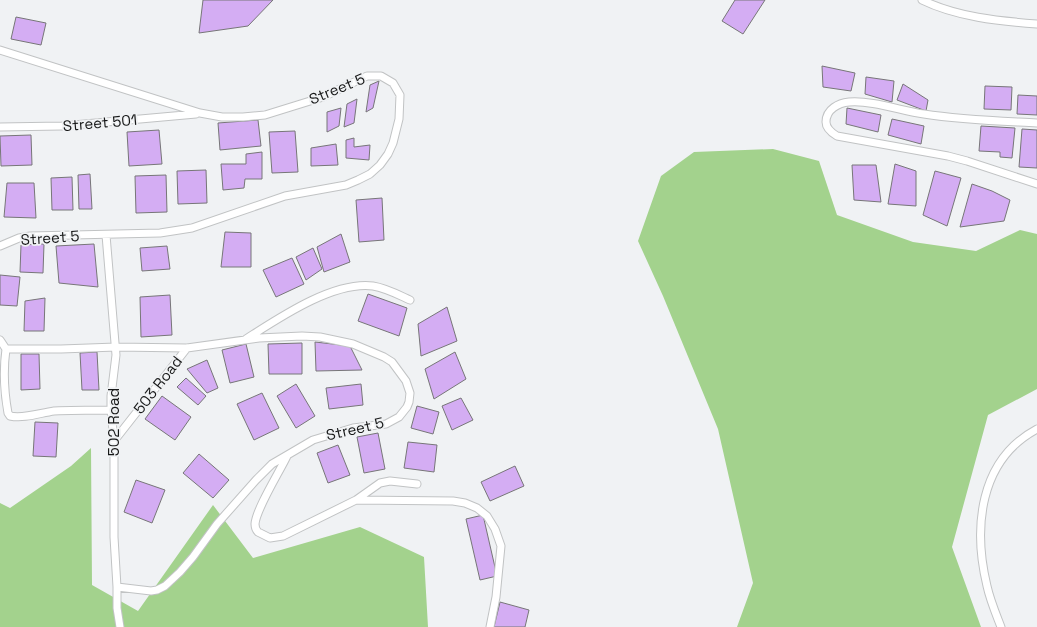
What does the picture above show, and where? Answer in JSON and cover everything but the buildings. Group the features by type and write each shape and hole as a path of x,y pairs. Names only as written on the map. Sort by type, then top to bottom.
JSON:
{"street":[{"path":"922,0 940,8 957,13 994,20 1037,24"},
{"name":"Street 5","path":"0,50 200,113 222,117 265,115 323,97 368,76 381,76 393,83 400,95 399,119 393,143 388,154 380,165 370,174 346,185 285,196 192,228 160,233 30,236 19,238 0,246"},
{"path":"1037,123 948,118 858,102 840,104 834,107 827,116 826,122 831,132 837,136 948,156 1037,184"},
{"name":"Street 501","path":"0,127 62,126 200,113"},
{"name":"502 Road","path":"106,235 116,347 116,365 111,396 111,410 114,441 114,537 117,587"},
{"path":"244,340 302,306 346,288 374,286 410,300"},
{"name":"Street 5","path":"6,349 116,347 186,348 244,340 302,336 320,337 352,344 384,357 396,367 406,381 410,394 409,402 399,417 386,424 353,428 313,440 272,464 217,524 180,572 165,586 151,592 117,587"},
{"path":"0,340 6,349 3,366 8,413 10,416 15,417 46,412 79,410 111,410"},
{"name":"503 Road","path":"114,441 186,348"},
{"path":"1000,627 987,587 981,550 980,535 984,499 989,483 1006,454 1022,438 1037,429"},
{"path":"287,456 256,519 256,529 264,536 274,538 283,536 356,500 380,483 390,481 417,484"},
{"path":"356,500 453,501 465,503 477,508 488,516 495,529 501,546 496,597 490,627"},
{"path":"117,587 117,608 120,627"}],"green space":[{"path":"773,149 819,161 837,215 913,242 976,251 1020,230 1037,234 1037,389 988,415 952,547 981,627 737,627 753,583 718,429 663,296 638,241 661,176 694,152"},
{"path":"91,448 92,585 138,611 213,505 253,558 360,527 424,557 428,627 0,627 0,503 10,508 71,466"}]}
